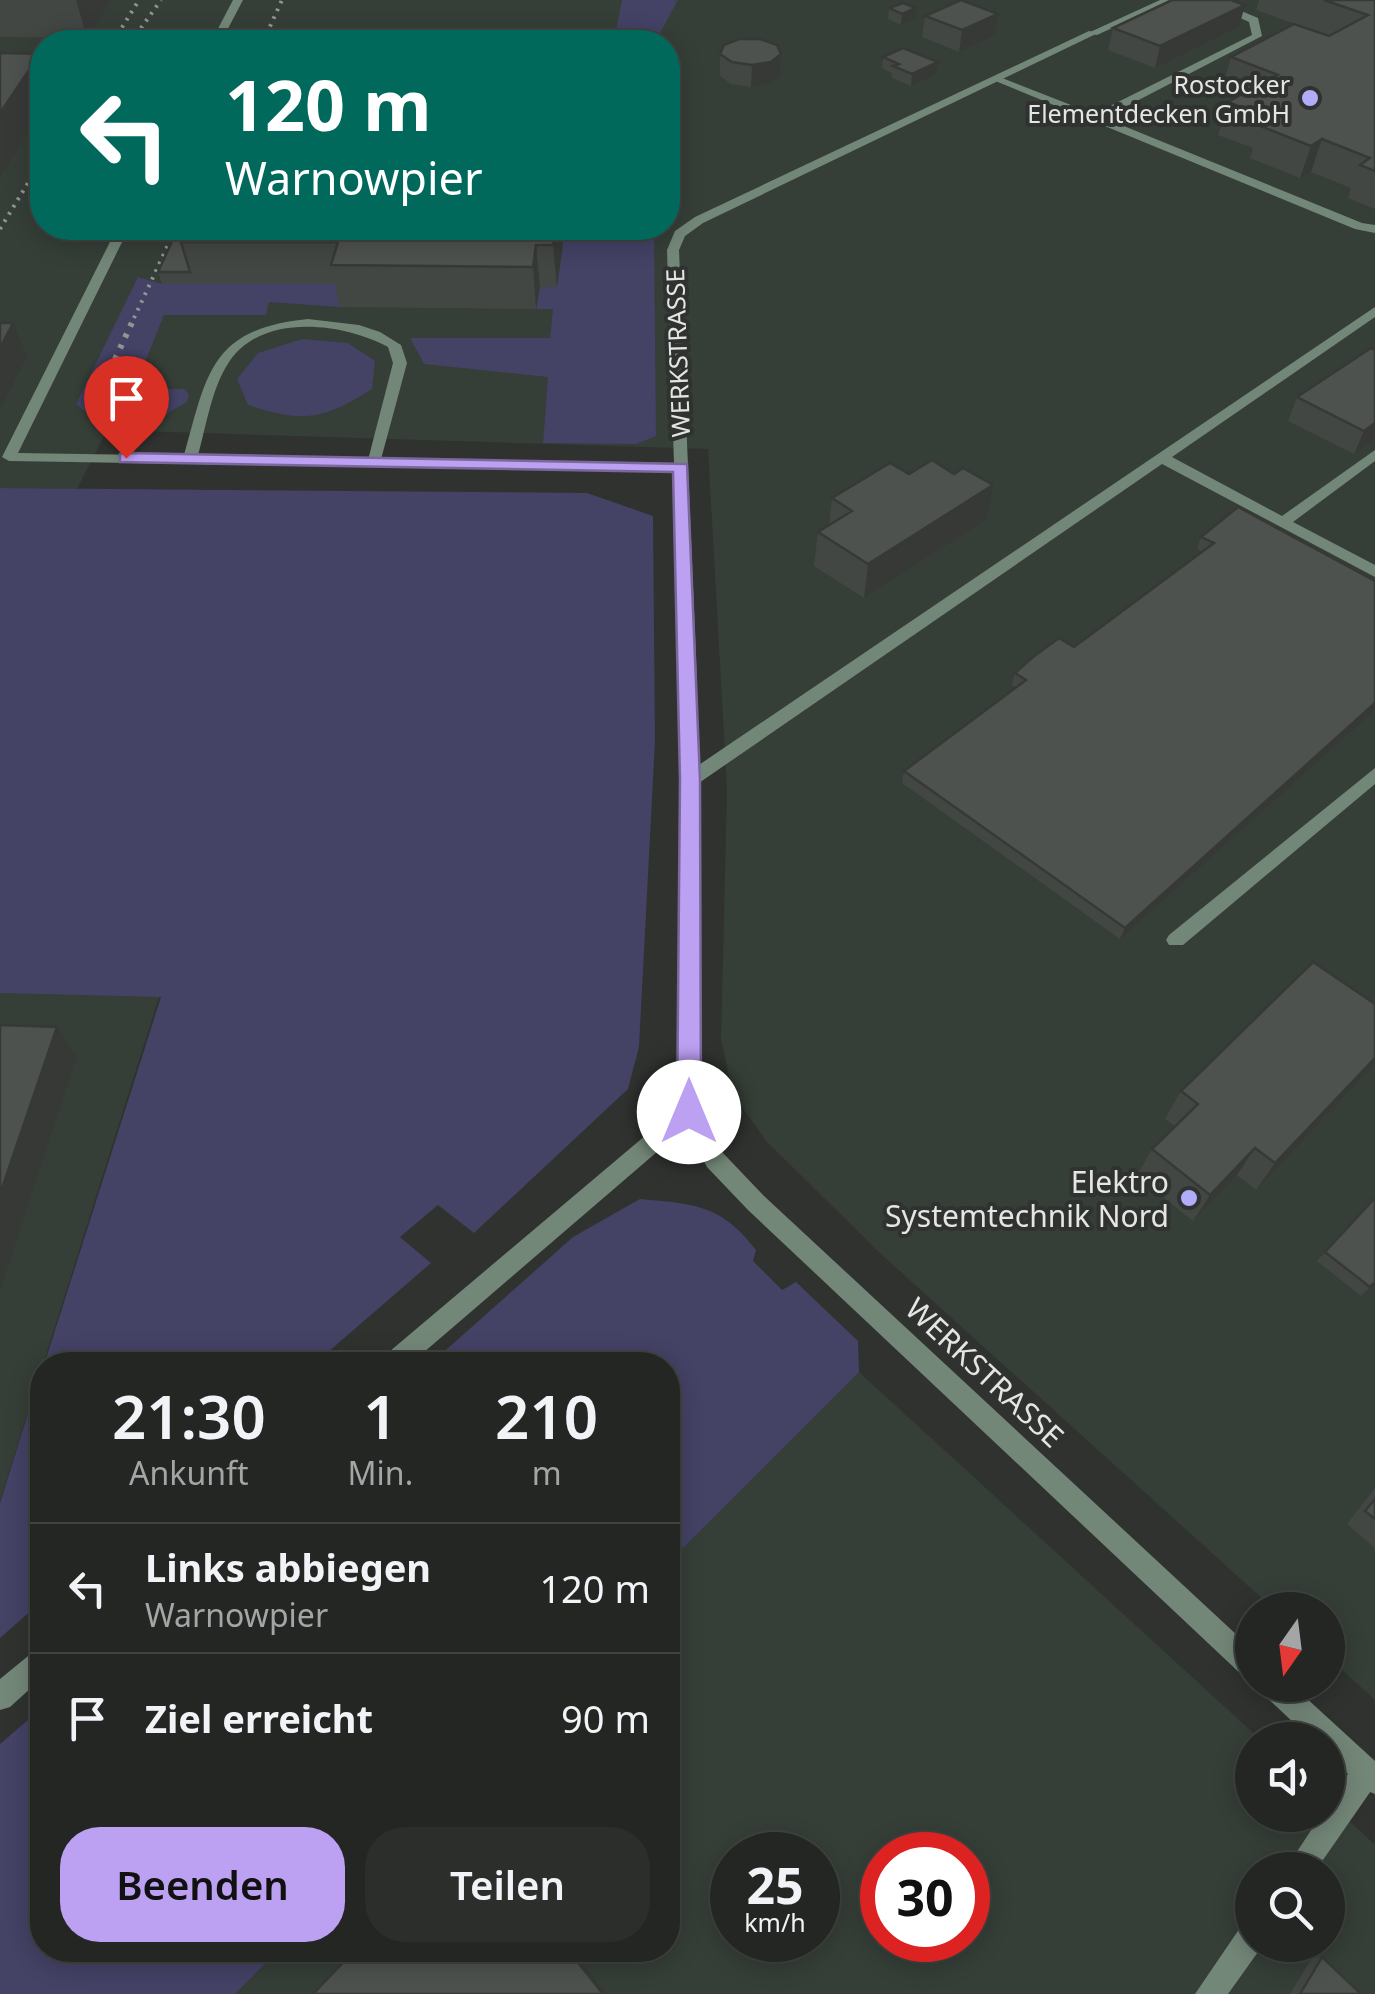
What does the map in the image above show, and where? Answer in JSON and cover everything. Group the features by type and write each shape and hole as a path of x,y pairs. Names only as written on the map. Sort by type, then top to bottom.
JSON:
{"street":[{"path":"222,30 238,0"},
{"name":"WERKSTRASSE","path":"680,233 699,220 1168,0"},
{"path":"1094,118 1257,36 1254,20 1206,0"},
{"path":"998,80 1359,226 1375,228"},
{"path":"117,240 5,457 375,460 681,468"},
{"name":"WERKSTRASSE","path":"677,240 673,250 690,780 689,1112 715,1160 756,1203 1235,1651"},
{"path":"690,780 1375,311"},
{"path":"190,459 224,358 242,342 270,329 306,324 357,326 394,345 400,364 375,460"},
{"path":"1282,522 1375,454"},
{"path":"1162,458 1375,572"},
{"path":"1176,940 1375,774"},
{"path":"407,1352 689,1112"},
{"path":"0,1697 30,1671"},
{"path":"1290,1702 1371,1777 1312,1852"},
{"path":"1210,1994 1235,1959"}],"shaded area":[{"path":"0,0 1375,0 1375,1700 1345,1673 1345,1592 1255,1592 883,1256 767,1142 733,1095 721,1039 727,790 708,449 107,430 77,489 0,488"},
{"path":"622,0 678,0 662,30 616,30"},
{"path":"563,240 654,240 656,436 636,444 543,443 548,377 424,364 410,338 550,338 553,309 536,309 540,287 557,286"},
{"path":"138,277 162,284 346,284 339,307 269,302 266,315 164,315 134,389 184,389 189,394 187,402 152,422 106,430 109,418 89,415 76,404"},
{"path":"302,339 348,343 375,361 372,389 340,407 312,415 284,414 248,405 237,379 258,353"},
{"path":"0,488 587,493 653,516 655,741 639,1047 628,1089 474,1233 438,1205 400,1237 431,1263 328,1352 48,1352 161,997 0,993"},
{"path":"0,992 160,994 47,1352 30,1352 30,1406 0,1501"},
{"path":"640,1199 705,1209 731,1223 743,1235 756,1250 753,1261 782,1290 796,1282 858,1341 859,1372 680,1551 680,1352 444,1352 573,1237"},
{"path":"859,1372 1241,1722 1235,1722 1235,1832 1345,1832 1345,1817 1375,1845 1375,1994 235,1994 267,1962 680,1962 680,1551"},
{"path":"30,1407 30,1612 0,1638 0,1503"},
{"path":"30,1718 30,1962 267,1962 235,1994 0,1994 0,1744"}],"building":[{"path":"961,0 998,14 962,30 925,16"},
{"path":"1172,0 1231,0 1245,5 1160,46 1113,28"},
{"path":"1324,0 1375,0 1375,171 1360,165 1370,158 1322,139 1311,146 1260,126 1271,119 1228,102 1278,75 1231,57 1294,24 1329,36 1368,15"},
{"path":"903,3 916,8 902,14 889,8"},
{"path":"739,39 760,39 777,45 781,54 771,62 752,65 732,62 720,54 724,45"},
{"path":"903,48 938,62 912,74 883,57"},
{"path":"0,53 30,54 30,69 0,113"},
{"path":"173,240 182,240 190,272 158,272"},
{"path":"554,240 553,245 536,245 533,267 331,265 338,242 181,242"},
{"path":"0,323 13,323 0,348"},
{"path":"1371,348 1375,350 1375,423 1364,431 1297,397"},
{"path":"932,460 954,474 963,468 993,485 868,564 818,532 852,511 832,498 890,463 909,474"},
{"path":"1238,507 1375,581 1375,703 1125,928 904,771 1026,680 1015,673 1033,657 1059,638 1074,647 1214,543 1201,537"},
{"path":"1313,962 1375,1004 1375,1058 1275,1163 1255,1148 1210,1195 1152,1149 1198,1104 1181,1091"},
{"path":"0,1025 57,1027 0,1194"},
{"path":"1375,1198 1375,1282 1370,1287 1325,1252"},
{"path":"1375,1499 1375,1519 1365,1511"},
{"path":"344,1962 578,1962 603,1994 313,1994"},
{"path":"1319,1962 1327,1962 1361,1994 1300,1994"}],"railway":[{"path":"120,30 139,0"},
{"path":"140,30 161,0"},
{"path":"268,30 282,0"},
{"path":"0,229 30,180"},
{"path":"134,318 170,240"},
{"path":"105,381 135,316"}],"place":[{"name":"Rostocker Elementdecken GmbH","path":"1310,98"},
{"name":"Elektro Systemtechnik Nord","path":"1189,1198"}],"route":[{"path":"126,458 681,468 690,780 689,1112"}]}
